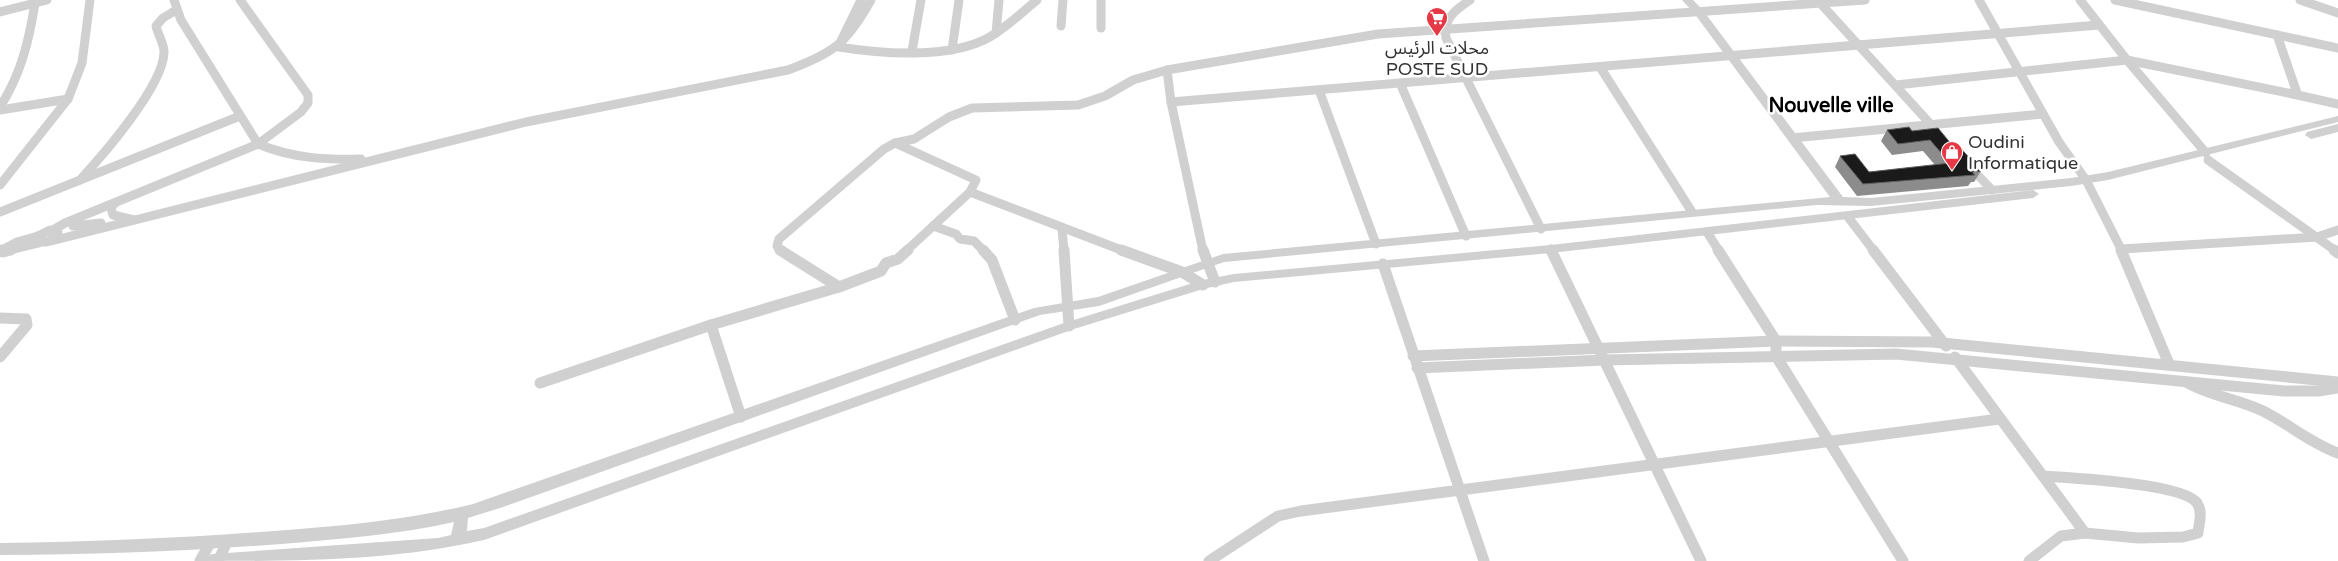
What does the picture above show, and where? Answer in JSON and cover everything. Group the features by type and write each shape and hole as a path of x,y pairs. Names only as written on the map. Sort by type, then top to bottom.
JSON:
{"street":[{"path":"0,12 47,0"},
{"path":"0,185 68,99 84,60 90,0"},
{"path":"174,0 176,10 258,144 276,152 300,158 377,159"},
{"path":"54,235 93,212 258,144 296,117 306,106 309,97 240,0"},
{"path":"839,47 861,0"},
{"path":"54,235 131,220 552,117 776,73 812,61 839,47 854,31 871,0"},
{"path":"912,51 921,0"},
{"path":"952,50 959,0"},
{"path":"996,33 999,0"},
{"path":"839,47 864,51 952,50 969,47 996,33 1037,0"},
{"path":"1061,26 1063,0"},
{"path":"1101,0 1102,28"},
{"path":"1470,0 1451,13 1445,29 1448,42 1540,229 1556,238 1549,249"},
{"path":"1687,0 1698,11 1732,56 1838,201 1853,209 1846,217"},
{"path":"839,287 781,252 777,242 781,236 880,155 882,150 895,143 911,140 962,111 972,108 1078,105 1105,96 1133,80 1167,70 1378,34 1865,0"},
{"path":"1979,0 2059,142 2087,184 2121,249 2169,364"},
{"path":"2080,0 2207,156 2338,253"},
{"path":"2115,0 2338,48"},
{"path":"2300,0 2338,12"},
{"path":"0,109 25,61 35,3"},
{"path":"1821,4 1896,84 1944,140"},
{"path":"77,183 117,140 149,89 164,56 163,41 156,26 163,18 176,10"},
{"path":"1171,102 2099,25"},
{"path":"2277,34 2298,89 2298,92 2293,94"},
{"path":"1896,84 2127,60 2338,104"},
{"path":"1600,67 1692,212"},
{"path":"1167,70 1171,102 1191,201 1207,263 1209,284"},
{"path":"1400,83 1466,236"},
{"path":"1319,90 1376,244"},
{"path":"0,109 68,99"},
{"path":"1792,138 2043,114"},
{"path":"0,212 77,183 240,116"},
{"path":"2207,156 2338,119"},
{"path":"212,561 398,548 457,540 506,527 1069,326 1234,278 1549,249 1846,217 2087,184 2338,128"},
{"path":"540,382 711,326 839,287 881,271 886,263 898,259 970,192 976,180 895,143"},
{"path":"1965,161 1992,190"},
{"path":"0,549 227,542 393,527 461,515 1039,311 1099,301 1223,258 1540,229 1692,212 1838,201 1871,202 1992,190 2087,184"},
{"path":"970,192 1209,284"},
{"path":"1838,201 1827,209 1846,217 1957,359 1999,419 2085,533"},
{"path":"115,203 111,208 113,214 131,220"},
{"path":"0,252 18,250 54,235 73,226 93,212"},
{"path":"73,226 131,220"},
{"path":"934,226 956,234 960,239 974,241 992,260 1015,320"},
{"path":"1062,229 1066,307 1069,326"},
{"path":"1540,229 1529,240 1549,249 1701,561"},
{"path":"2121,249 2317,237 2338,230"},
{"path":"1707,232 1776,341 1776,356 1904,561"},
{"path":"1383,264 1484,561"},
{"path":"0,318 26,319 27,325 0,357"},
{"path":"711,326 741,417"},
{"path":"1413,356 1776,341 1944,343 2338,382"},
{"path":"1417,368 1604,360 1896,354 2183,380 2284,392 2318,392 2338,388"},
{"path":"2183,380 2197,390 2246,404 2264,412 2338,460"},
{"path":"1209,561 1278,516 1301,511 1655,466 1828,440 1999,419"},
{"path":"2322,448 2338,453"},
{"path":"2029,561 2061,536 2085,533 2138,538 2183,537 2198,533 2200,509 2194,500 2185,495 2160,489 2042,476"},
{"path":"457,540 461,528 461,515"},
{"path":"218,561 227,542"},
{"path":"200,561 210,543"}],"building":[{"path":"1909,127 1912,131 1938,128 1952,145 1957,144 1981,171 1972,172 1975,175 1863,184 1840,156 1855,154 1869,172 1950,163 1930,140 1898,144 1887,130"}],"place":[{"name":"محلات الرئيس POSTE SUD","path":"1437,37"},
{"name":"Oudini Informatique","path":"1952,171"}],"district":[{"name":"Nouvelle ville","path":"1831,106"}]}
